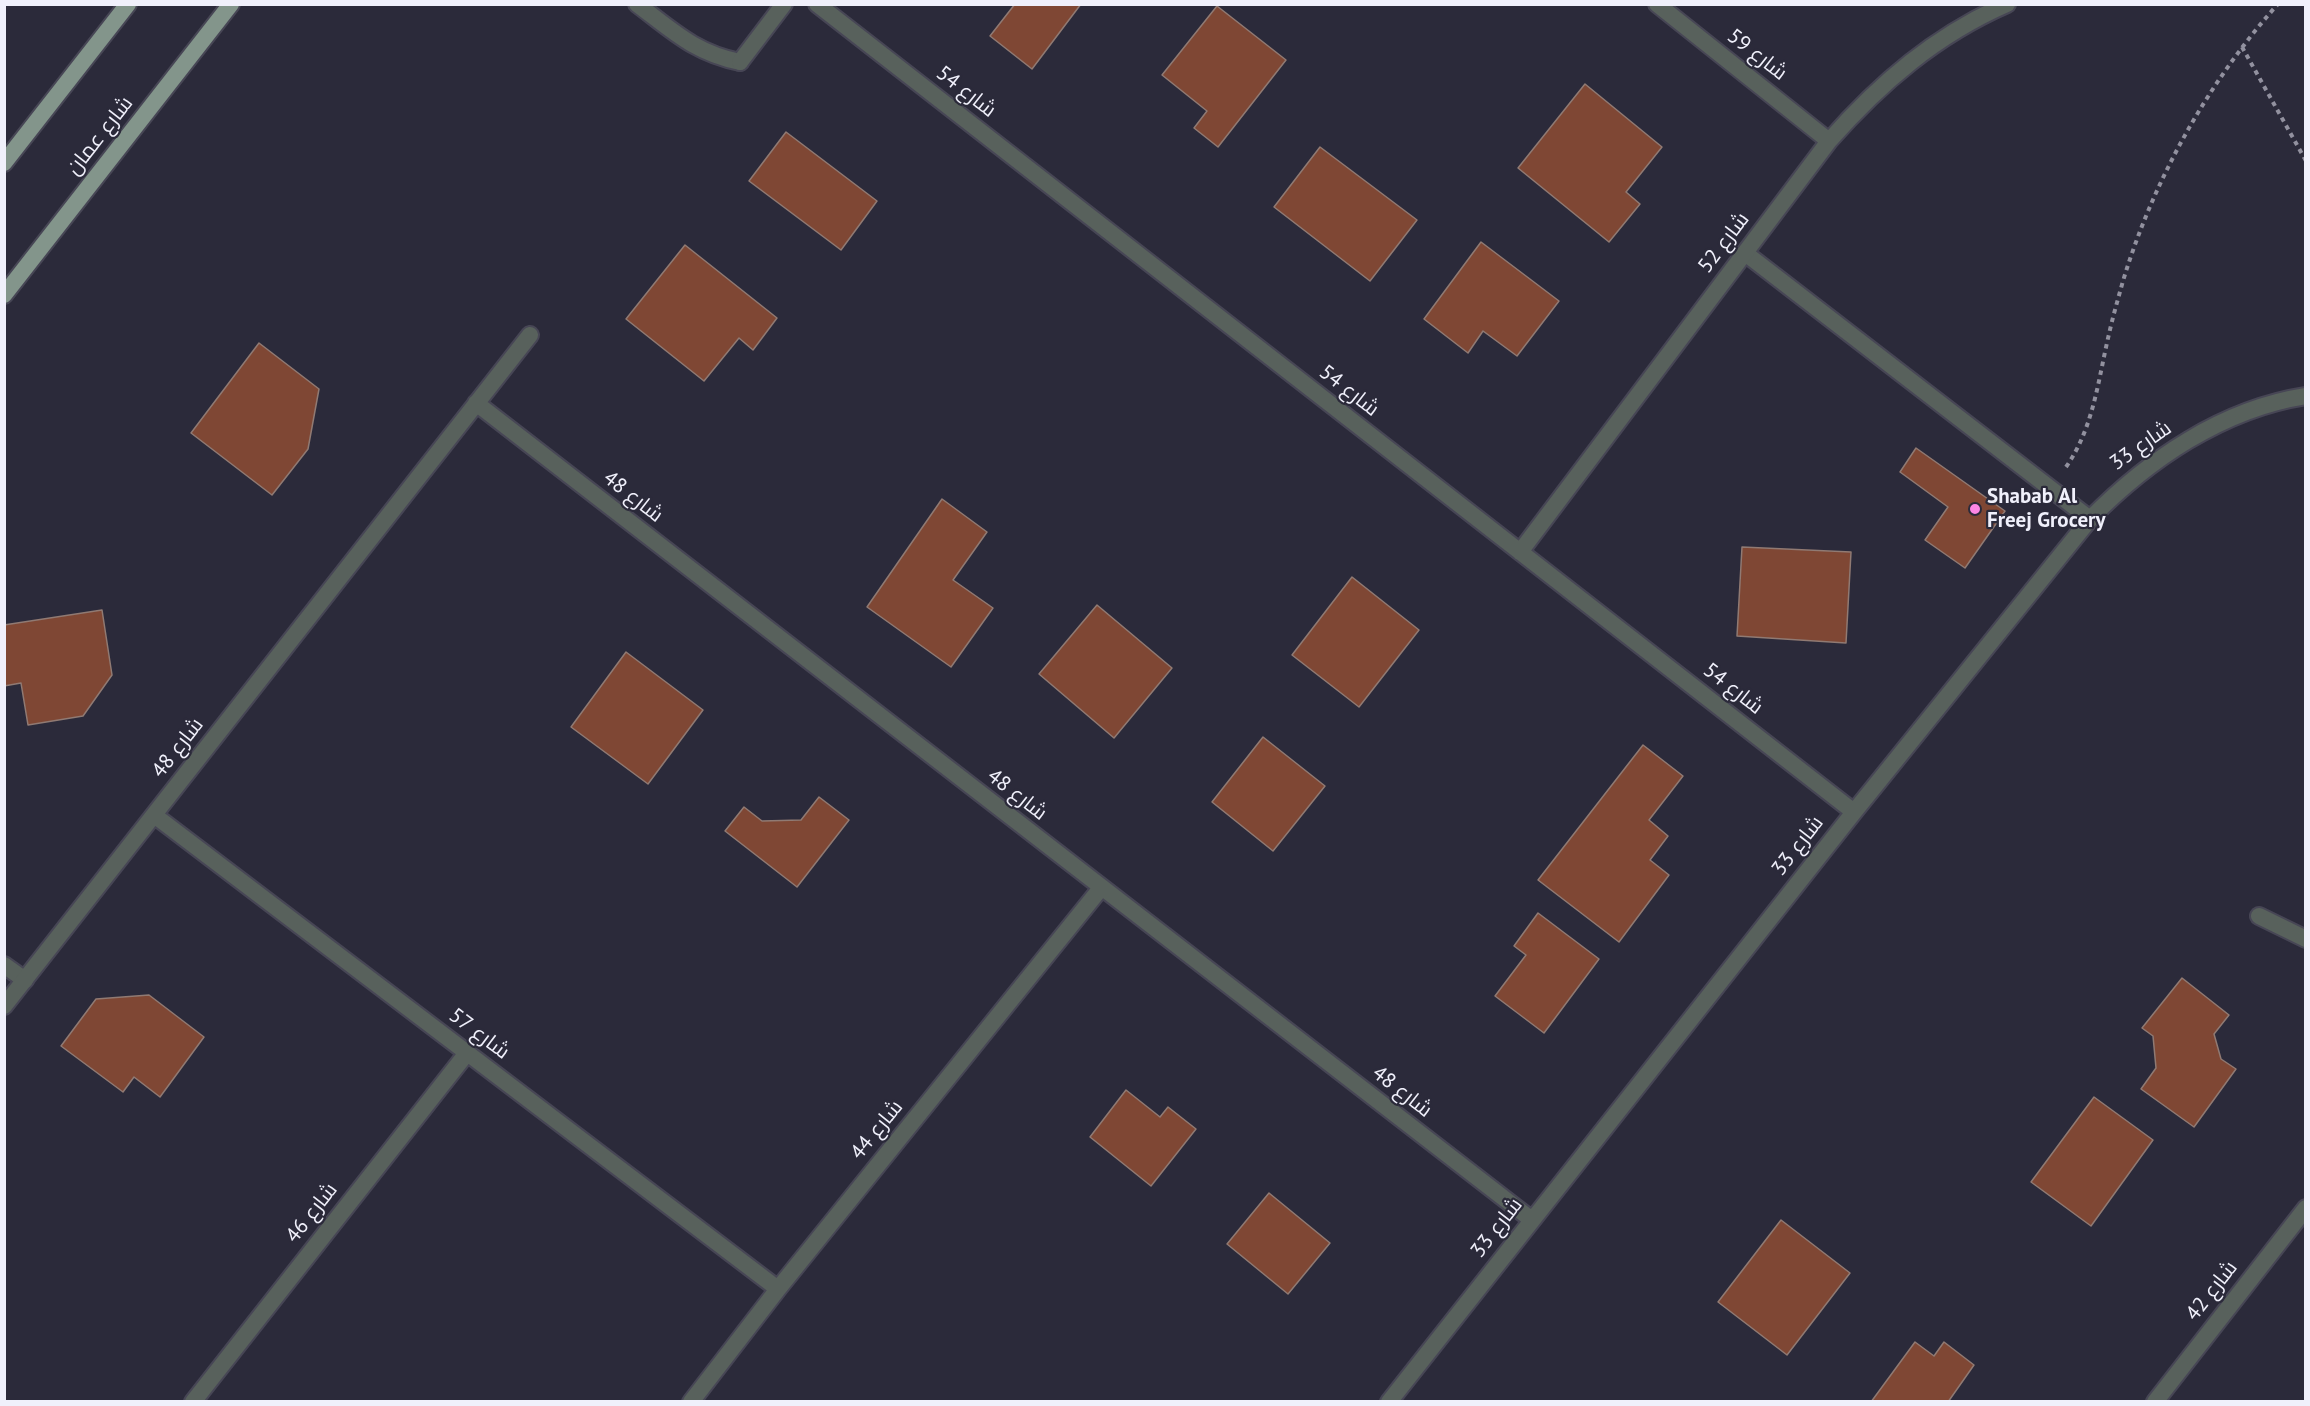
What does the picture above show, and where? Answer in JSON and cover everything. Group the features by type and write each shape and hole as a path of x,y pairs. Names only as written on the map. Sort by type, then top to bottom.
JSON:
{"main road":[{"path":"4,163 128,4"},
{"name":"شارع عمان","path":"4,295 231,4"}],"street":[{"path":"637,4 697,48 721,58 740,62 784,4"},
{"name":"شارع 54","path":"817,4 1854,812"},
{"name":"شارع 59","path":"1657,4 1829,141"},
{"name":"شارع 52","path":"1520,552 1829,141 1864,101 1892,76 1962,28 2007,4"},
{"path":"1745,253 2090,519"},
{"name":"شارع 48","path":"4,1006 530,335"},
{"name":"شارع 33","path":"1389,1401 1854,812 2090,519 2119,489 2186,441 2260,408 2306,396"},
{"name":"شارع 48","path":"476,403 1532,1220"},
{"name":"شارع 57","path":"154,815 778,1289"},
{"name":"شارع 44","path":"691,1401 778,1289 1101,888"},
{"path":"2259,916 2306,939"},
{"path":"4,965 25,980"},
{"name":"شارع 46","path":"193,1401 467,1053"},
{"name":"شارع 42","path":"2155,1401 2306,1208"}],"path":[{"path":"2051,489 2070,461 2092,412 2109,334 2141,228 2186,135 2213,90 2242,47 2278,4"},
{"path":"2242,47 2306,161"}],"building":[{"path":"1015,4 1081,4 1032,69 990,36"},
{"path":"1217,6 1286,60 1218,147 1194,128 1207,111 1162,75"},
{"path":"1585,84 1662,147 1626,192 1640,204 1609,242 1518,168"},
{"path":"786,132 877,201 841,250 749,181"},
{"path":"1320,147 1417,220 1370,281 1274,207"},
{"path":"1481,242 1559,301 1517,356 1483,331 1468,353 1424,319"},
{"path":"685,245 777,318 753,350 739,338 704,381 626,319"},
{"path":"259,343 319,389 308,449 272,495 191,433"},
{"name":"Shabab Al Freej Grocery","path":"1916,448 2005,511 1965,568 1925,540 1948,507 1900,472"},
{"path":"942,499 987,532 953,580 993,608 951,667 867,607"},
{"path":"1742,547 1851,552 1846,643 1737,636"},
{"path":"1352,577 1419,630 1359,707 1292,655"},
{"path":"1097,605 1172,668 1114,738 1039,674"},
{"path":"102,610 112,675 83,716 28,725 21,683 4,686 4,625"},
{"path":"626,652 703,710 648,784 571,727"},
{"path":"1263,737 1325,786 1273,851 1212,802"},
{"path":"1643,745 1683,776 1649,820 1668,836 1650,860 1669,875 1619,942 1538,880"},
{"path":"819,797 849,820 797,887 725,831 744,807 762,821 801,820"},
{"path":"1538,913 1599,959 1544,1033 1495,996 1526,955 1514,946"},
{"path":"2182,978 2229,1015 2214,1034 2221,1059 2236,1069 2194,1127 2141,1089 2156,1068 2153,1036 2142,1028"},
{"path":"149,995 204,1037 160,1097 134,1077 123,1092 61,1046 96,999"},
{"path":"1126,1090 1160,1117 1168,1107 1196,1129 1151,1186 1090,1137"},
{"path":"2094,1097 2153,1140 2091,1226 2031,1182"},
{"path":"1269,1193 1330,1243 1288,1294 1227,1244"},
{"path":"1781,1220 1850,1273 1787,1355 1718,1302"},
{"path":"1915,1342 1934,1356 1944,1342 1974,1365 1948,1402 1871,1402"}],"place":[{"name":"Shabab Al Freej Grocery","path":"1975,509"}]}
